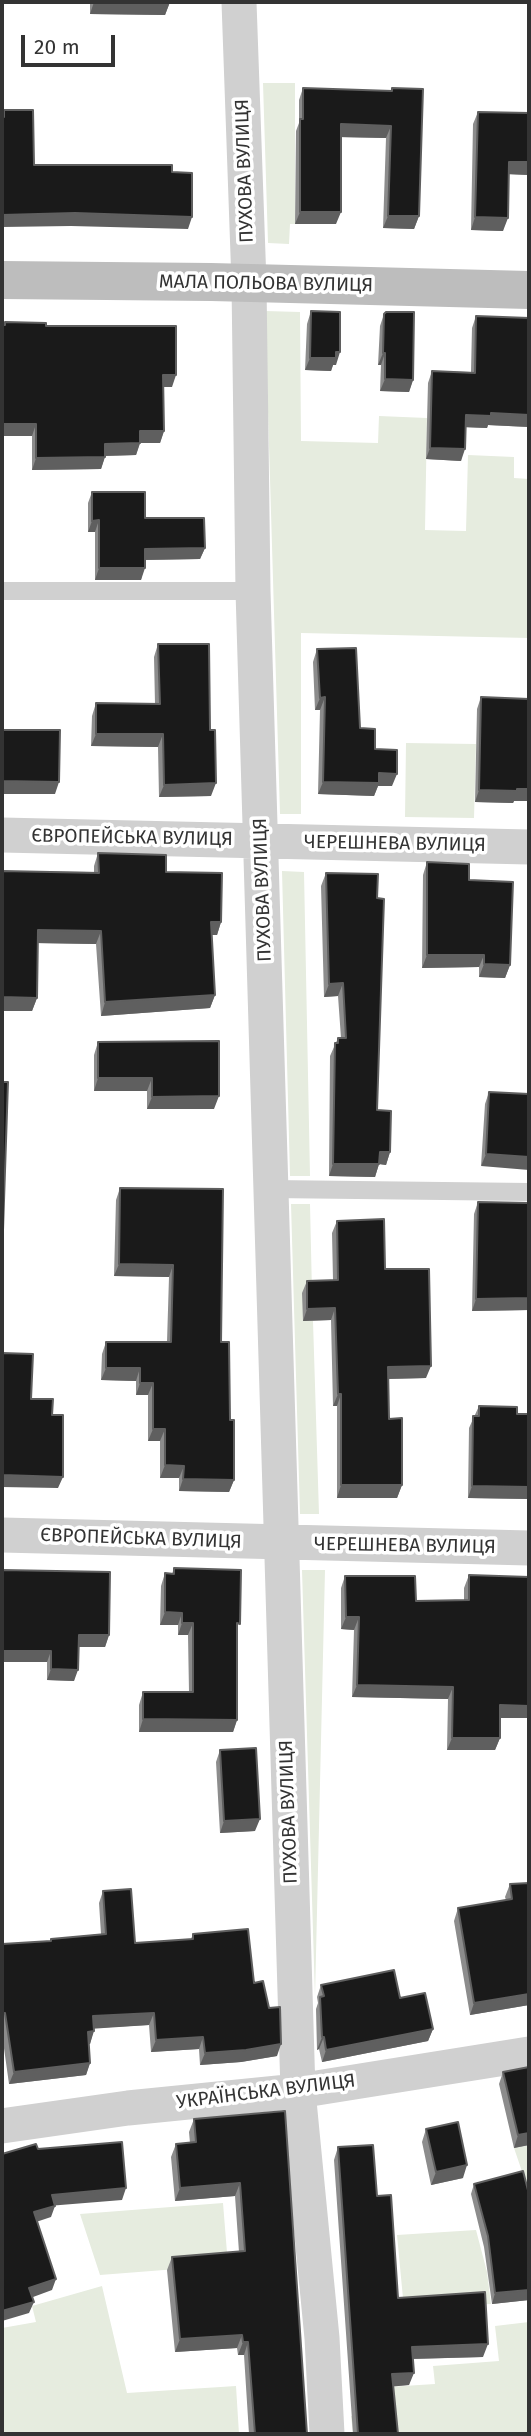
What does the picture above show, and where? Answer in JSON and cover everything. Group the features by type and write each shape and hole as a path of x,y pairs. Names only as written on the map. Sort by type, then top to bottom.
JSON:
{"street":[{"name":"ПУХОВА ВУЛИЦЯ","path":"239,2 249,283 253,591 298,2091 321,2338 327,2434"},
{"name":"МАЛА ПОЛЬОВА ВУЛИЦЯ","path":"2,280 529,290"},
{"name":"ЄВРОПЕЙСЬКА ВУЛИЦЯ","path":"2,835 261,841"},
{"name":"ЧЕРЕШНЕВА ВУЛИЦЯ","path":"261,841 529,847"},
{"name":"ЄВРОПЕЙСЬКА ВУЛИЦЯ","path":"2,1535 281,1543"},
{"name":"ЧЕРЕШНЕВА ВУЛИЦЯ","path":"281,1543 529,1548"},
{"name":"УКРАЇНСЬКА ВУЛИЦЯ","path":"2,2126 128,2108 298,2091 529,2054"}],"lane":[{"path":"2,591 253,591"},
{"path":"271,1189 529,1192"}],"shaded area":[{"path":"263,83 295,83 295,224 290,224 289,244 268,243"},
{"path":"265,311 300,312 301,441 378,443 379,416 427,418 425,530 466,531 468,455 514,457 514,478 529,479 529,638 301,633 301,814 280,814"},
{"path":"406,743 476,744 474,818 405,817"},
{"path":"282,871 304,872 310,1176 290,1176"},
{"path":"291,1204 310,1204 312,1293 303,1321 313,1321 319,1514 300,1514"},
{"path":"302,1570 325,1570 315,1997"},
{"path":"529,2145 529,2192 514,2148"},
{"path":"223,2203 228,2265 100,2275 80,2214"},
{"path":"476,2230 487,2272 491,2304 404,2309 397,2235"},
{"path":"102,2286 127,2393 236,2386 239,2434 2,2434 2,2328 36,2322 32,2306"},
{"path":"529,2322 529,2434 353,2434 351,2416 389,2414 388,2387 435,2384 433,2366 499,2361 495,2326"}],"building":[{"path":"303,88 392,91 392,88 423,89 419,216 388,216 391,126 341,124 341,212 300,212 300,119 303,119"},
{"path":"4,110 33,110 34,165 172,165 172,172 192,173 192,217 75,213 2,215"},
{"path":"478,112 529,113 529,162 509,162 508,218 475,217"},
{"path":"311,311 340,312 340,352 336,352 336,358 310,358"},
{"path":"386,312 414,312 413,380 385,379 383,353"},
{"path":"476,316 529,318 529,415 466,415 465,449 430,448 432,371 475,373"},
{"path":"5,322 46,323 46,326 176,326 176,375 163,375 164,431 140,431 140,443 105,444 105,457 36,458 36,424 2,424 2,325 5,325"},
{"path":"92,492 145,492 145,518 204,518 205,548 145,549 145,568 99,568 99,520 92,521"},
{"path":"158,644 209,644 210,730 215,730 216,783 164,785 163,734 96,734 96,703 160,704"},
{"path":"356,648 360,728 375,729 375,749 397,750 397,774 379,773 379,783 323,782 325,697 320,698 317,649"},
{"path":"481,697 529,699 529,789 479,790"},
{"path":"2,730 60,730 59,782 2,781"},
{"path":"98,853 166,855 166,872 222,873 221,922 211,922 215,995 105,1002 101,931 38,930 37,998 2,997 2,871 99,873"},
{"path":"427,862 469,864 469,880 513,882 510,965 484,964 484,955 427,955"},
{"path":"326,873 378,874 377,898 384,899 377,1110 391,1111 390,1152 380,1152 379,1164 333,1164 335,1043 338,1043 338,1038 346,1038 343,983 329,984"},
{"path":"219,1041 219,1096 152,1097 152,1078 98,1078 98,1042"},
{"path":"2,1082 8,1082 3,1230 2,1230"},
{"path":"489,1092 529,1094 529,1157 486,1154"},
{"path":"120,1188 223,1189 221,1342 229,1342 230,1420 234,1420 234,1480 183,1479 184,1466 165,1465 165,1429 153,1429 153,1383 140,1383 140,1368 106,1368 106,1342 171,1342 173,1265 119,1264"},
{"path":"478,1202 529,1203 529,1298 476,1299"},
{"path":"384,1219 385,1269 429,1269 431,1366 388,1367 389,1419 402,1418 402,1485 341,1485 341,1394 338,1394 335,1308 307,1309 307,1281 338,1280 337,1221"},
{"path":"2,1353 33,1354 31,1399 53,1399 52,1415 63,1415 63,1477 2,1475"},
{"path":"479,1406 517,1407 517,1414 529,1414 529,1487 472,1486 473,1416 479,1416"},
{"path":"174,1568 241,1570 240,1624 237,1623 237,1720 143,1719 143,1692 193,1692 193,1623 182,1623 182,1613 165,1612 165,1573 174,1574"},
{"path":"2,1570 110,1572 109,1635 79,1635 78,1670 51,1669 51,1651 2,1651"},
{"path":"469,1575 529,1577 529,1706 500,1705 500,1738 452,1738 453,1687 357,1685 359,1617 346,1617 345,1576 415,1576 416,1601 469,1600"},
{"path":"256,1748 260,1819 224,1821 220,1750"},
{"path":"529,1883 529,1994 474,2003 458,1908 512,1899 510,1884"},
{"path":"131,1889 135,1943 193,1939 193,1934 248,1929 254,1983 263,1981 269,2008 280,2007 281,2044 205,2053 203,2037 156,2040 154,2013 93,2016 94,2031 88,2032 90,2063 14,2072 5,2013 2,2014 2,1944 106,1934 103,1891"},
{"path":"394,1970 400,1998 425,1993 433,2029 326,2050 322,2037 320,1997 324,1996 321,1985"},
{"path":"529,2067 529,2133 518,2135 503,2072"},
{"path":"285,2111 307,2434 255,2434 248,2342 243,2342 242,2335 180,2339 172,2257 245,2251 240,2183 180,2188 176,2144 196,2142 194,2119"},
{"path":"458,2122 467,2165 436,2172 426,2129"},
{"path":"122,2142 126,2188 52,2195 55,2206 34,2212 56,2279 29,2288 34,2302 2,2311 2,2154 36,2144 38,2149"},
{"path":"373,2145 377,2196 391,2195 398,2298 485,2292 488,2344 412,2347 414,2373 392,2374 398,2434 358,2434 338,2147"},
{"path":"523,2171 529,2194 529,2290 495,2293 488,2236 474,2184"}]}
